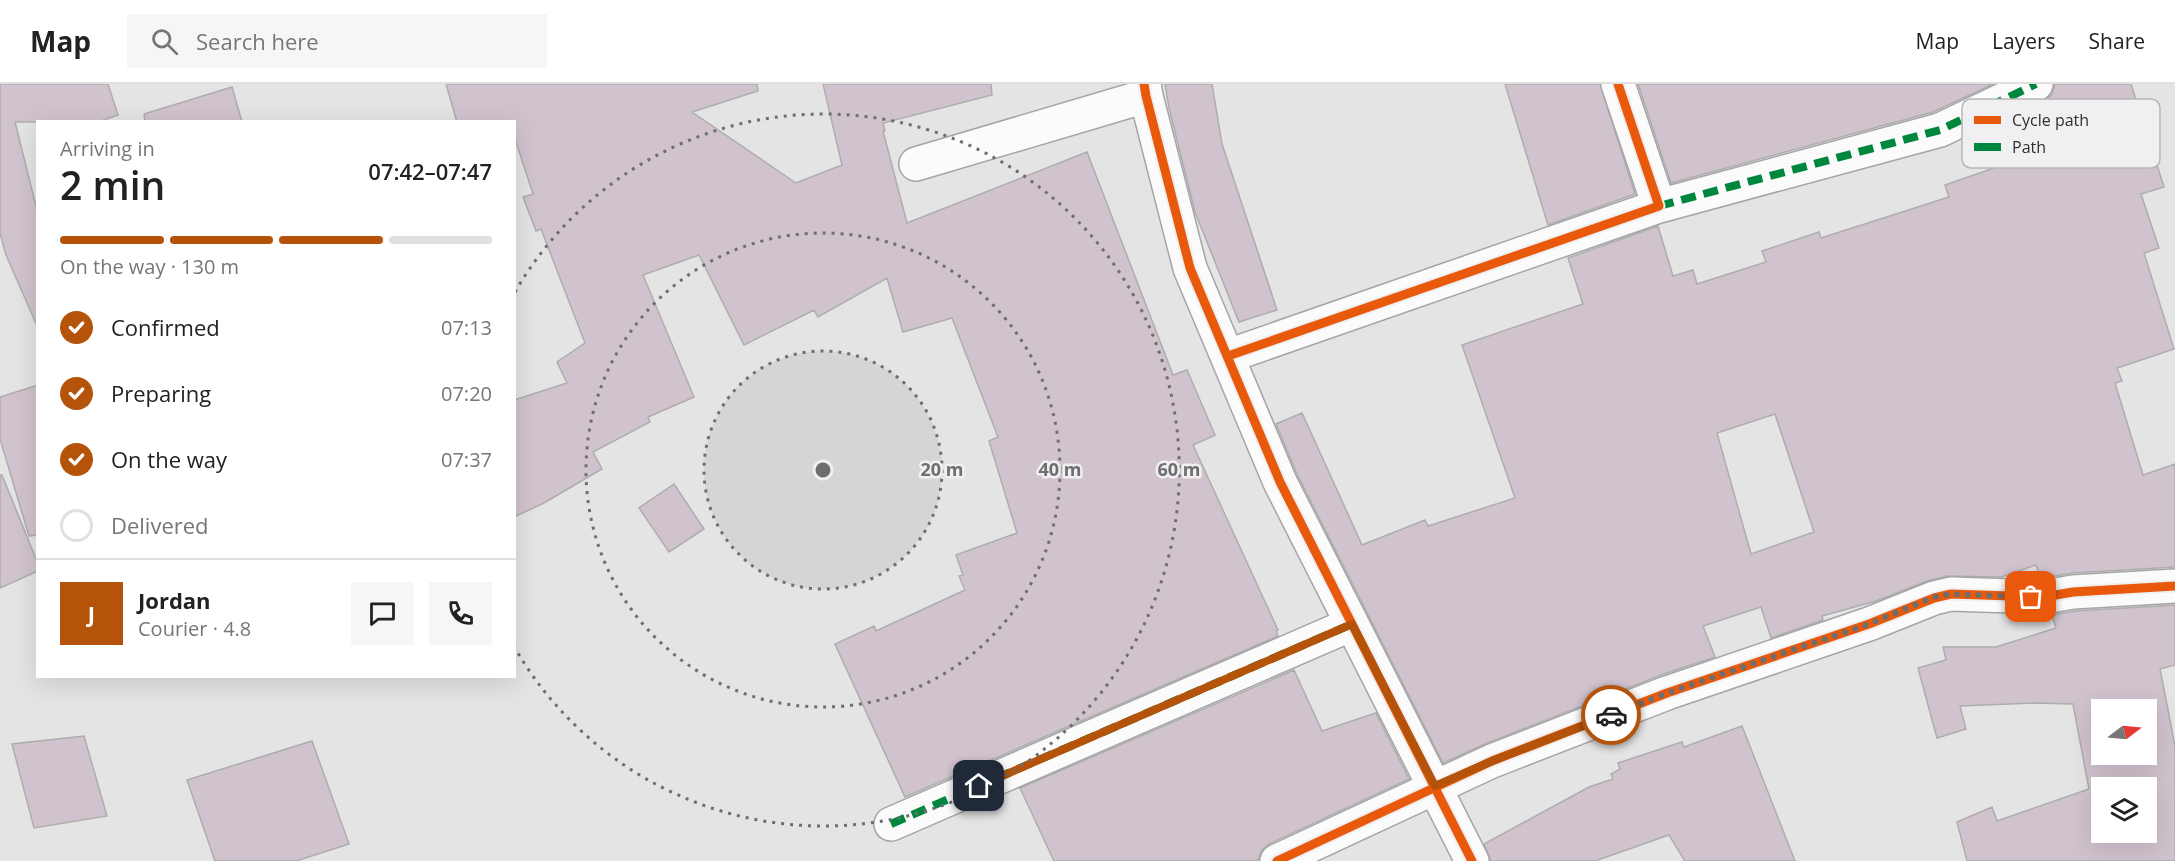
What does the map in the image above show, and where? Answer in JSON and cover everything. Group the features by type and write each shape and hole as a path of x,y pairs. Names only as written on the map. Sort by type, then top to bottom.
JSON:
{"street":[{"path":"1618,84 1659,206"},
{"path":"2005,99 2036,84"},
{"path":"916,164 1145,90 1190,268 1280,482 1472,861"},
{"path":"1228,356 1659,206 1940,130 1962,119"},
{"path":"1277,861 1492,761 1667,693 1869,624 1934,597 1951,594 2044,597 2073,592 2175,586"},
{"path":"891,824 1352,624"}],"building":[{"path":"0,84 108,84 118,115 104,120 15,122 36,206 36,323 6,255 0,233"},
{"path":"446,84 757,84 758,91 692,112 796,183 842,165 823,84 991,84 992,95 883,123 885,131 883,131 907,223 1087,152 1173,375 1187,370 1215,435 1193,445 1278,630 1276,631 1278,636 905,797 835,644 874,626 876,631 965,590 959,576 963,575 956,555 1017,533 989,441 998,437 952,318 903,332 887,278 818,317 814,310 744,345 699,255 643,275 694,397 648,417 650,422 593,452 602,469 544,503 516,516 516,399 567,383 557,362 585,343 541,229 536,231 523,197 533,194 516,142 516,120 456,120"},
{"path":"1165,84 1212,84 1222,144 1277,310 1239,322 1195,212"},
{"path":"1505,84 1600,84 1635,194 1548,225"},
{"path":"1638,84 1993,84 1933,112 1671,183"},
{"path":"2055,84 2131,84 2136,99 2047,99 2052,94"},
{"path":"232,87 241,120 145,120 144,114"},
{"path":"1994,168 2158,168 2164,187 2141,194 2159,248 2144,253 2174,349 2117,368 2122,381 2115,383 2143,475 2175,464 2175,567 2072,573 2040,578 2036,565 2001,577 1947,576 1927,581 1876,601 1822,616 1823,620 1771,638 1761,607 1703,626 1715,657 1661,675 1485,744 1443,763 1297,474 1276,424 1302,413 1362,545 1425,520 1428,526 1515,498 1462,345 1583,304 1568,258 1658,226 1673,276 1693,270 1697,284 1766,262 1762,251 1819,232 1821,238 1949,197 1945,185","holes":["1775,414 1814,532 1751,554 1717,433"]},
{"path":"36,386 36,535 29,536 0,439 0,397"},
{"path":"0,475 2,475 36,559 36,572 0,588"},
{"path":"674,484 704,529 669,552 639,508"},
{"path":"2175,605 2175,665 2160,669 2175,746 2175,861 1967,861 1957,822 1992,807 1997,821 2089,789 2073,704 1960,706 1966,729 1937,738 1918,668 1946,660 1943,647 1996,647 2056,628 2052,615 2075,611"},
{"path":"1294,670 1322,731 1376,713 1409,779 1269,844 1255,861 1054,861 1020,788"},
{"path":"1742,726 1795,861 1685,861 1669,835 1595,861 1491,861 1484,844 1589,787 1613,779 1611,774 1620,769 1618,763 1682,742 1684,747"},
{"path":"84,736 107,816 34,828 12,744"},
{"path":"312,741 349,844 296,861 215,861 187,780"}],"marked path":[{"path":"2005,99 2036,84"},
{"path":"1659,206 1940,130 1962,119"},
{"path":"891,824 1352,624"}],"cycle path":[{"path":"1144,84 1190,268 1280,482 1472,861"},
{"path":"1228,356 1659,206 1618,84"},
{"path":"1277,861 1492,761 1667,693 1869,624 1934,598 1951,594 2044,597 2073,592 2175,586"}],"way so far":[{"path":"1611,715 1667,693 1869,624 1934,597 1951,594 2031,597"}],"route":[{"path":"979,786 1352,624 1435,786 1492,761 1611,715"}]}
